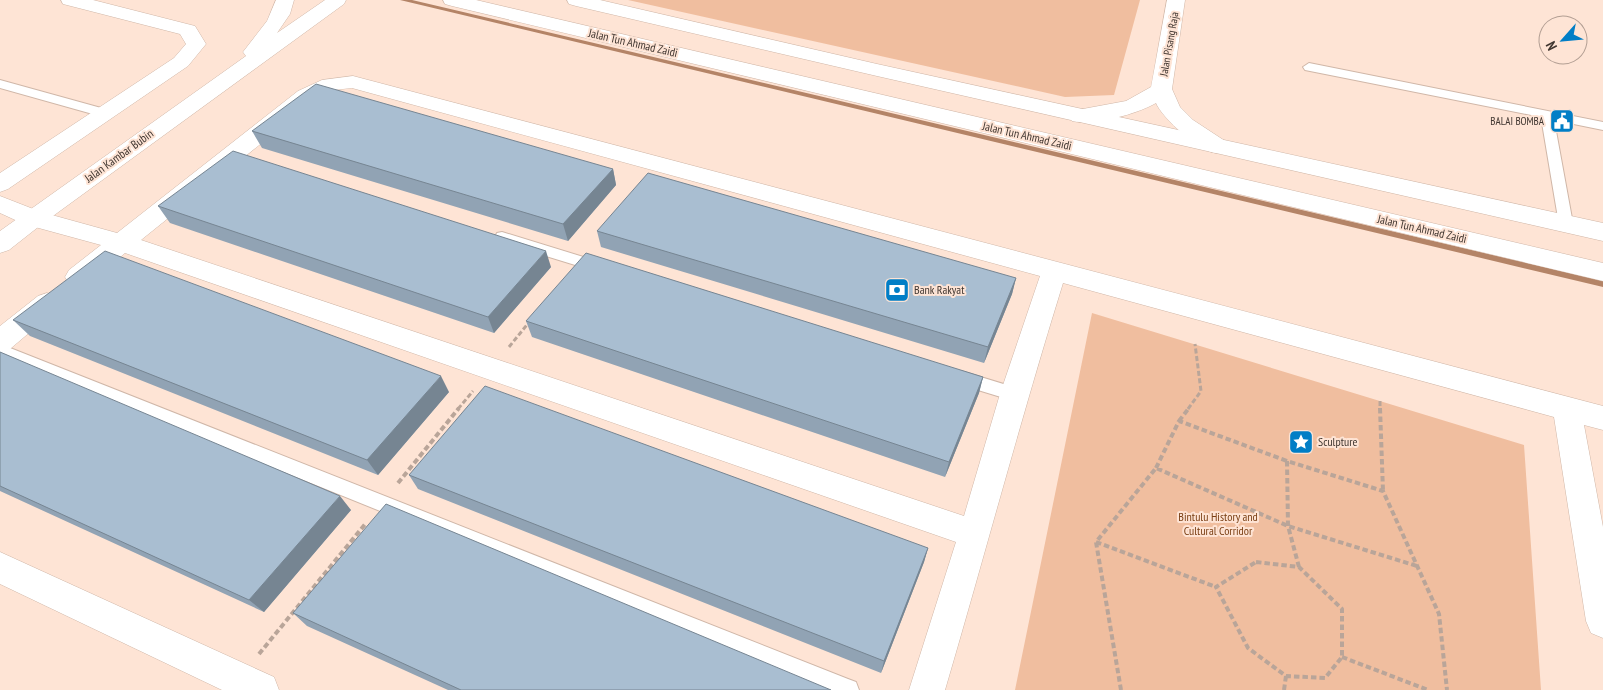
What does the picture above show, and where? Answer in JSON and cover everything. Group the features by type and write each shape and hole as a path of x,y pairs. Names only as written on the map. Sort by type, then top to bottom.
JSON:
{"street":[{"path":"0,184 107,114 181,62 196,44 188,30 70,0"},
{"path":"239,71 271,28 284,7 285,0"},
{"name":"Jalan Kambar Bubin","path":"0,244 33,218 337,0"},
{"name":"Jalan Tun Ahmad Zaidi","path":"452,0 1603,272"},
{"path":"576,0 1080,116 1603,232"},
{"name":"Jalan Pisang Raja","path":"1161,89 1176,0"},
{"path":"0,341 120,242 243,157 306,96 329,84 353,82 1055,269 1603,418"},
{"path":"1080,116 1130,107 1144,102 1161,89 1170,110 1185,125 1216,146"},
{"path":"0,204 33,218 120,242 975,534"},
{"path":"927,690 975,534 1014,394 1055,269"},
{"path":"1567,409 1599,574 1603,621"},
{"path":"0,567 243,686"}],"lane":[{"path":"1309,67 1603,126"},
{"path":"0,84 107,114"},
{"path":"1547,116 1566,224"},
{"path":"486,232 617,272"},
{"path":"0,350 848,690"},
{"path":"948,374 1014,394"}],"path":[{"path":"243,686 382,503 535,315"},
{"path":"1121,690 1096,542 1156,468 1179,421 1201,391 1195,344"},
{"path":"1380,401 1383,491 1439,614 1447,690"},
{"path":"1179,421 1287,461 1383,491"},
{"path":"1096,542 1216,587 1248,648 1286,676 1325,678 1342,657 1342,608 1299,567 1288,526 1287,461"},
{"path":"1156,468 1288,526 1417,566"},
{"path":"1216,587 1256,562 1299,567"},
{"path":"1342,657 1428,690"},
{"path":"1284,690 1286,676"}],"green space":[{"path":"628,0 1140,0 1114,95 1065,97"},
{"name":"Bintulu History and Cultural Corridor","path":"1092,313 1524,445 1541,690 1015,690"}],"building":[{"path":"316,84 613,169 563,224 252,131"},
{"path":"233,151 546,251 488,317 158,206"},
{"path":"648,173 1016,278 988,347 597,231"},
{"path":"105,251 441,376 367,460 13,320"},
{"path":"586,253 983,377 949,462 526,321"},
{"path":"0,352 340,496 249,600 0,486"},
{"path":"485,386 928,548 884,661 409,475"},
{"path":"386,504 831,690 461,690 293,613"}],"waterway":[{"path":"403,0 1603,284"}],"place":[{"name":"BALAI BOMBA","path":"1562,121"},
{"name":"Bank Rakyat","path":"897,290"},
{"name":"Sculpture","path":"1301,442"}]}
